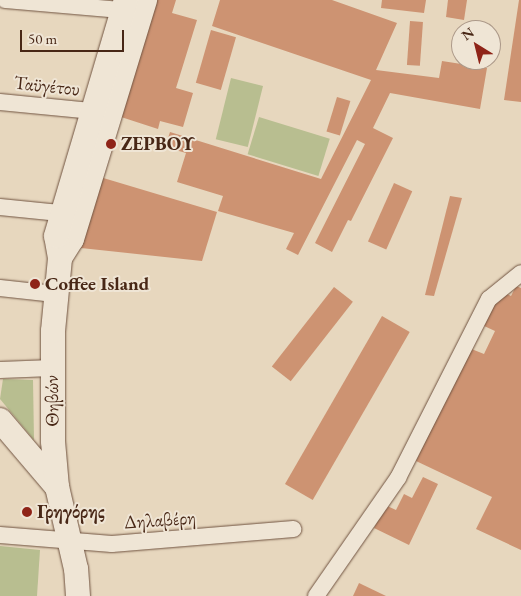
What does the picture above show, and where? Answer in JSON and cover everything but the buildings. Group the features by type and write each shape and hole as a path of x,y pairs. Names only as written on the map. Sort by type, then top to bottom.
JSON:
{"main road":[{"name":"Θηβών","path":"60,258 72,240 145,0"},
{"name":"Θηβών","path":"78,596 57,487 52,368 60,258 56,236 60,212 124,5"},
{"path":"0,420 57,487"},
{"name":"Θηβών","path":"61,596 62,569 69,542"}],"street":[{"path":"4,0 124,5"},
{"name":"Ταϋγέτου","path":"0,102 91,111"},
{"path":"0,207 60,212"},
{"path":"316,596 398,478 489,299 521,273"},
{"path":"0,288 56,294"},
{"path":"0,370 52,368"},
{"name":"Δηλαβέρη","path":"0,535 112,544 293,529"}],"green space":[{"path":"231,78 263,86 248,147 216,139"},
{"path":"259,117 330,139 318,176 248,154"},
{"path":"3,379 33,380 34,440 0,399"},
{"path":"0,546 40,550 37,596 0,596"}],"place":[{"name":"ΖΕΡΒΟΥ","path":"111,144"},
{"name":"Coffee Island","path":"35,284"},
{"name":"Γρηγόρης","path":"27,512"}]}
